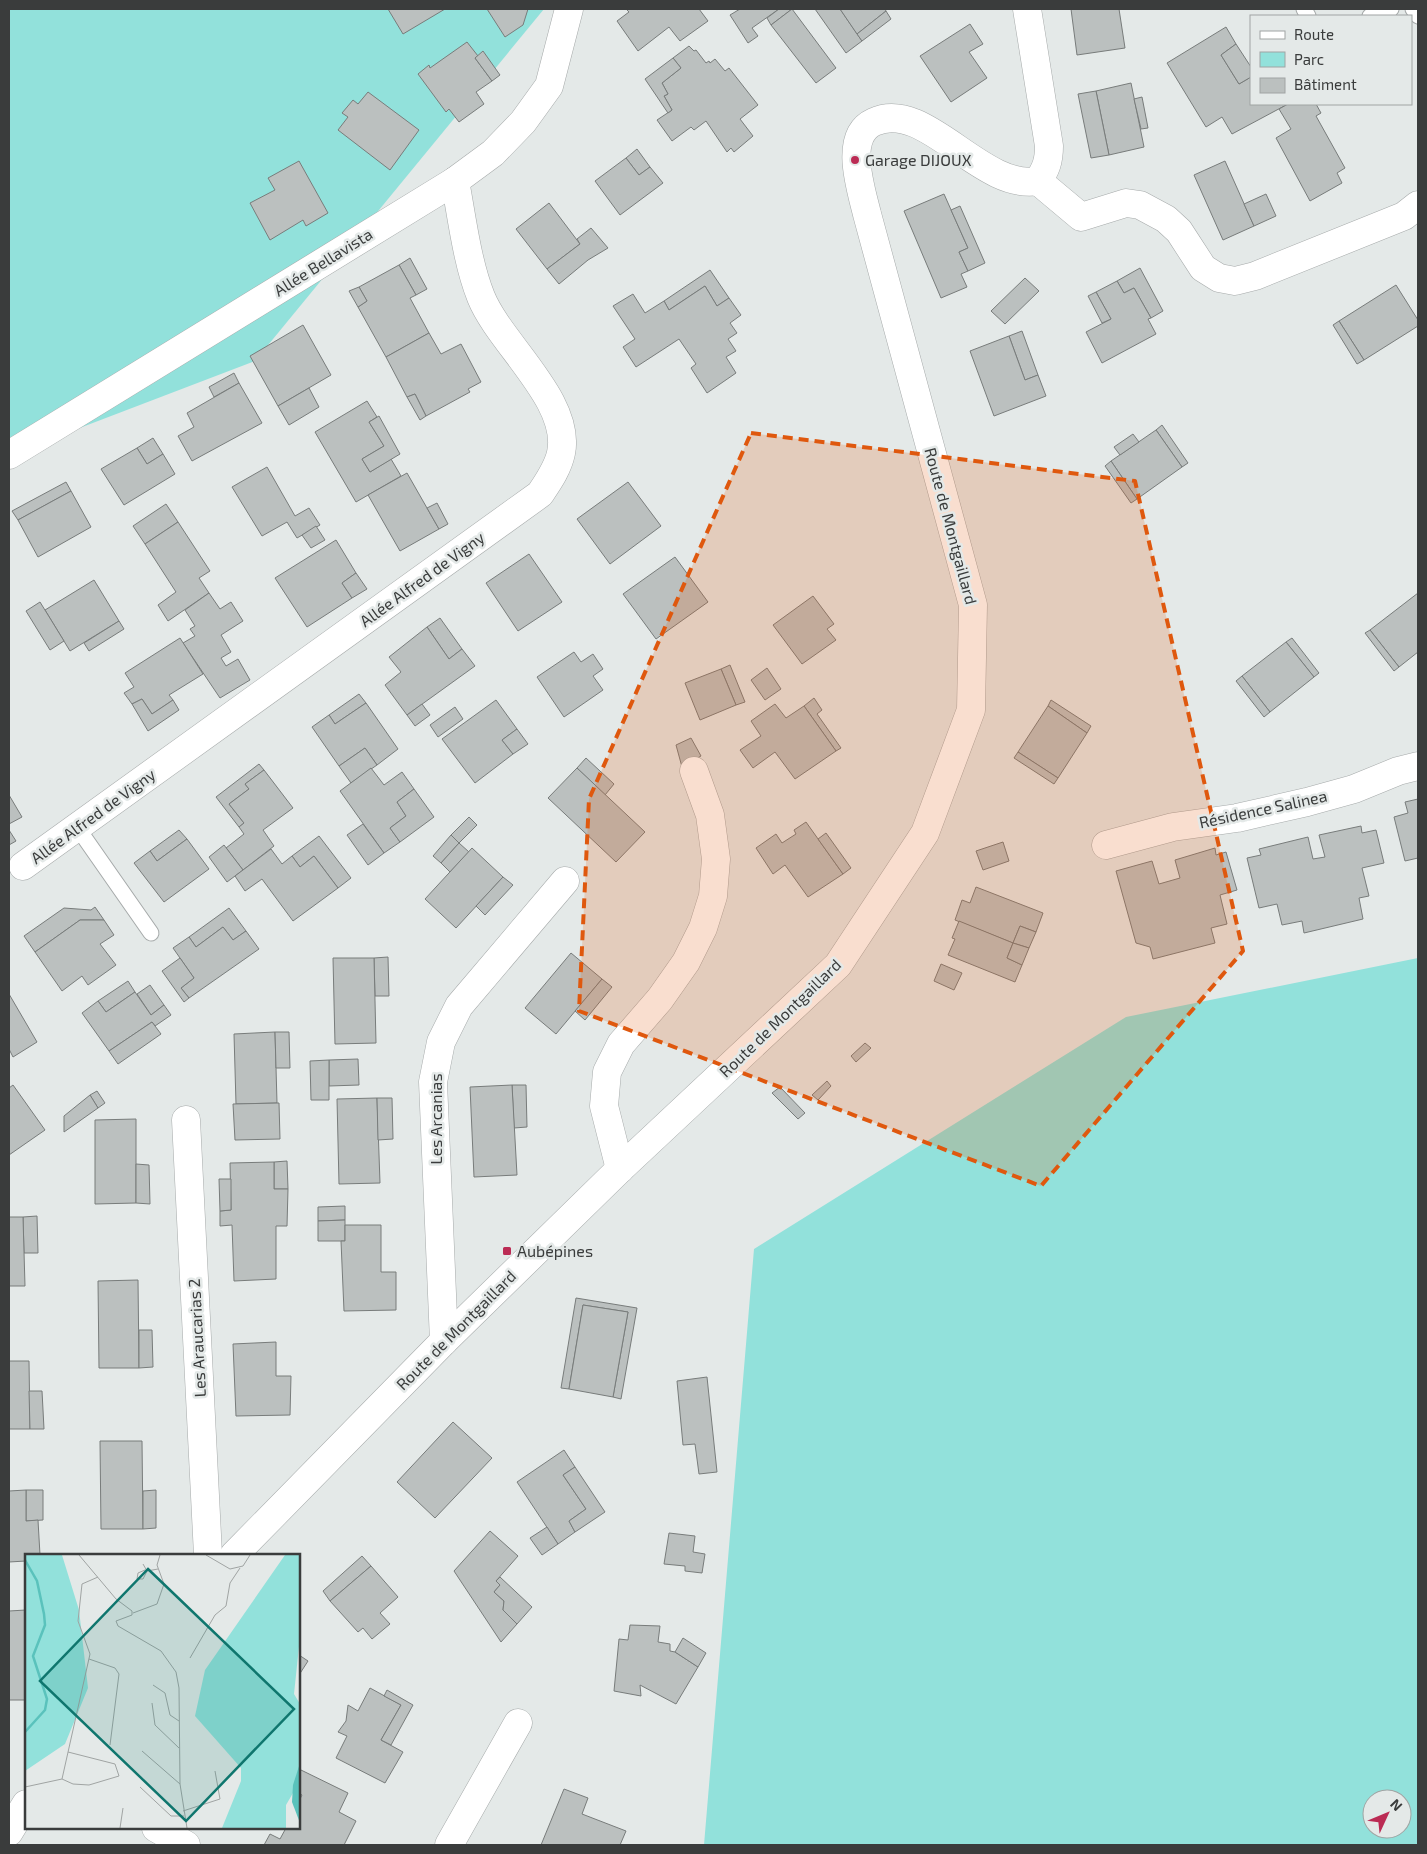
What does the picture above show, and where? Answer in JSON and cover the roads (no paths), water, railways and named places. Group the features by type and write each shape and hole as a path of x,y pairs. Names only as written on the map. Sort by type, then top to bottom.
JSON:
{"street":[{"name":"Allée Bellavista","path":"9,455 455,181 493,153 523,122 549,86 569,9"},
{"path":"1028,9 1049,146 1049,160 1038,181 1081,217 1126,203 1153,211 1166,219 1179,231 1203,268 1219,278 1235,281 1255,276 1395,220 1404,216 1418,205"},
{"name":"Route de Montgaillard","path":"235,1554 444,1341 620,1169 838,965 925,833 971,710 973,604 867,214 855,160 858,140 869,124 884,117 902,118 922,126 983,166 1021,181 1038,181"},
{"name":"Allée Alfred de Vigny","path":"23,866 540,494 552,475 561,453 561,430 556,410 498,328 481,296 471,262 455,181"},
{"name":"Résidence Salinea","path":"1106,845 1173,827 1237,818 1307,802 1354,789 1398,771 1418,766"},
{"path":"620,1169 604,1106 607,1072 621,1044 660,999 686,962 703,928 713,896 716,858 710,815 694,771"},
{"name":"Les Arcanias","path":"444,1341 433,1082 440,1042 459,1006 565,881"},
{"name":"Les Araucarias 2","path":"186,1120 208,1554"},
{"path":"449,1845 518,1723"},
{"path":"158,1829 186,1845"}],"lane":[{"path":"1373,15 1391,9"},
{"path":"1413,9 1418,16"},
{"path":"77,827 151,933"}],"place":[{"name":"Garage DIJOUX","path":"855,160"},
{"name":"Aubépines","path":"507,1251"}]}
